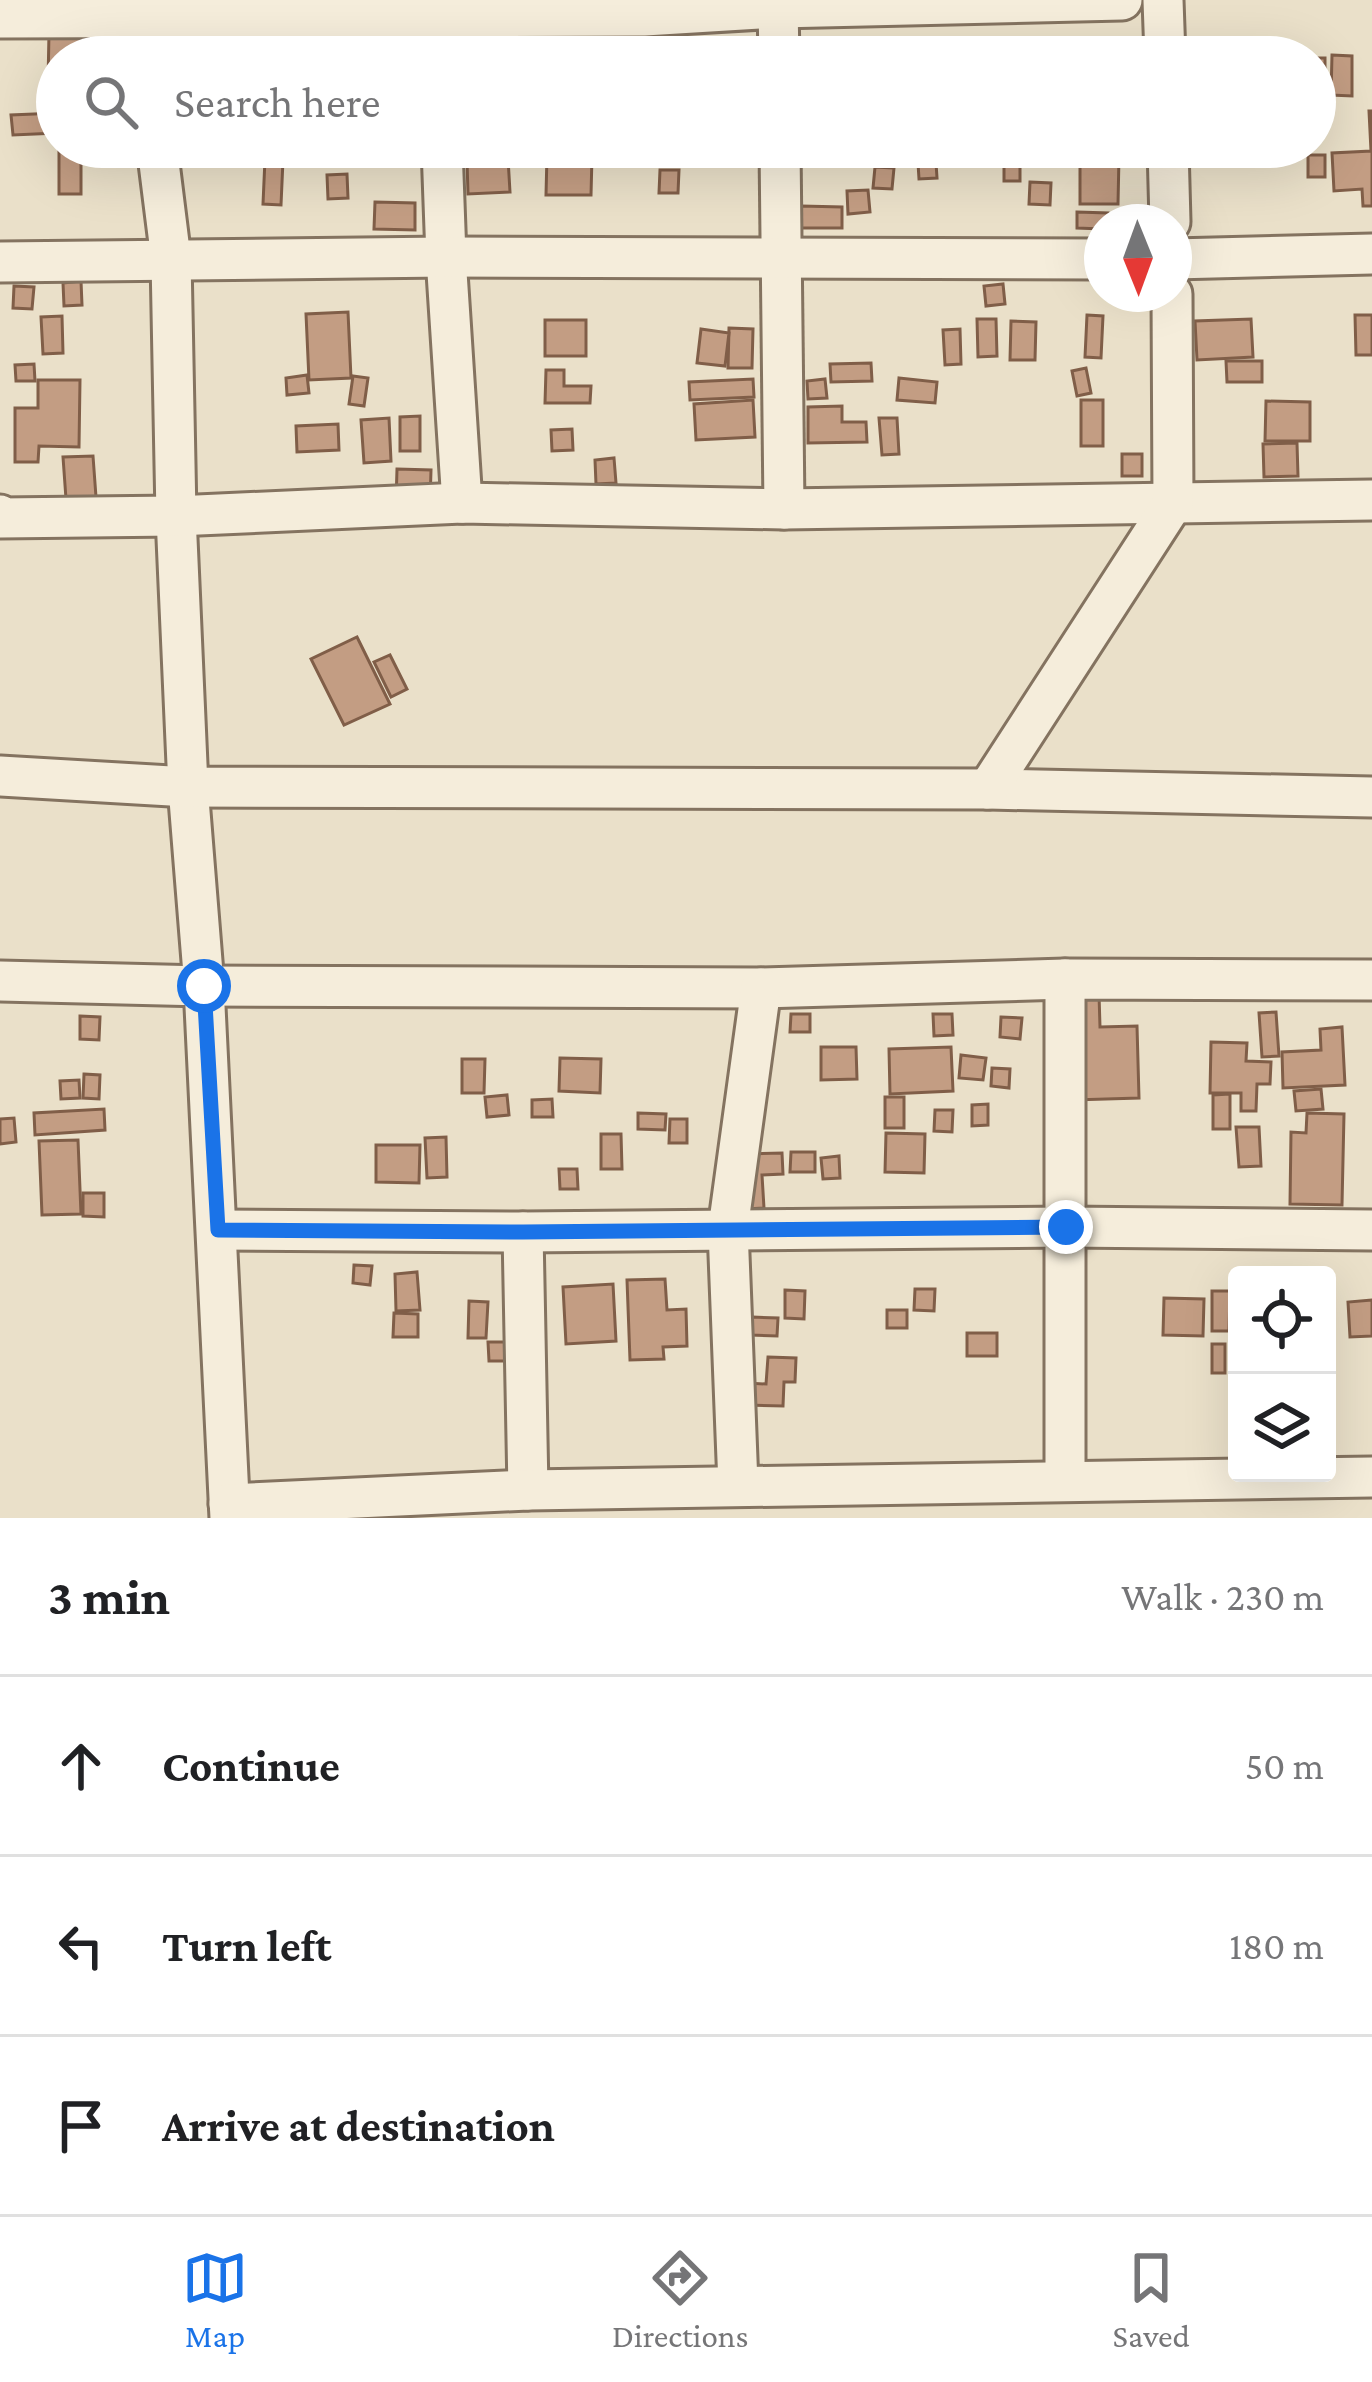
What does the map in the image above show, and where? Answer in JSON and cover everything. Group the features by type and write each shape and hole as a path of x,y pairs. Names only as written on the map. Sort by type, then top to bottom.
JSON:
{"street":[{"path":"0,18 140,8 438,17 644,8 1123,0"},
{"path":"1163,0 1164,36"},
{"path":"778,8 779,36"},
{"path":"438,17 438,36"},
{"path":"160,168 171,259 188,787 204,986 230,1511 528,1490 738,1485 889,1501 1065,1480 1372,1477"},
{"path":"443,168 462,503"},
{"path":"780,168 784,509"},
{"path":"1169,168 1170,204"},
{"path":"1192,259 1372,254"},
{"path":"0,262 446,256 1084,259"},
{"path":"988,789 1173,503 1172,312"},
{"path":"0,515 22,519 176,516 462,503 784,509 1372,500"},
{"path":"0,776 188,787 988,789 1372,797"},
{"path":"0,981 761,988 1065,980 1372,980"},
{"path":"1065,980 1065,1480"},
{"path":"738,1485 728,1229 761,988"},
{"path":"218,1230 1372,1230"},
{"path":"523,1232 528,1490"}],"building":[{"path":"1336,55 1352,56 1352,96 1336,95"},
{"path":"1369,111 1372,111 1372,206 1363,206 1362,189 1334,191 1333,168 1336,153 1371,151"},
{"path":"36,114 36,134 13,135 11,115"},
{"path":"59,168 81,168 81,194 59,194"},
{"path":"265,168 283,168 281,205 263,204"},
{"path":"467,168 509,168 510,192 468,194"},
{"path":"547,168 592,168 591,195 546,195"},
{"path":"875,168 894,168 892,189 873,188"},
{"path":"918,168 936,168 937,178 919,179"},
{"path":"1004,168 1020,168 1020,181 1004,181"},
{"path":"1080,168 1119,168 1118,204 1080,204"},
{"path":"1308,168 1325,168 1325,177 1308,177"},
{"path":"660,170 679,170 678,193 659,193"},
{"path":"347,174 348,198 328,199 327,175"},
{"path":"1030,182 1051,183 1050,205 1029,204"},
{"path":"868,190 870,212 848,214 847,191"},
{"path":"375,202 415,203 415,230 374,229"},
{"path":"801,206 842,207 842,228 801,228"},
{"path":"1077,212 1084,212 1084,228 1077,228"},
{"path":"81,281 82,305 64,306 63,283"},
{"path":"1003,284 1005,304 986,306 984,286"},
{"path":"14,286 34,287 32,309 13,308"},
{"path":"348,312 351,378 309,380 306,314"},
{"path":"1087,315 1103,316 1101,358 1085,357"},
{"path":"1355,315 1372,315 1372,355 1356,355"},
{"path":"62,316 63,353 43,354 41,317"},
{"path":"977,319 996,319 997,356 978,357"},
{"path":"1251,319 1253,357 1197,360 1195,321"},
{"path":"545,320 586,320 586,356 545,356"},
{"path":"1011,321 1036,322 1035,360 1010,360"},
{"path":"729,328 753,329 752,368 728,368"},
{"path":"701,329 729,333 725,366 697,363"},
{"path":"960,329 961,364 945,365 943,330"},
{"path":"1226,361 1262,361 1262,382 1227,382"},
{"path":"871,363 872,381 831,382 830,364"},
{"path":"34,364 35,381 16,381 15,365"},
{"path":"1086,368 1091,393 1077,396 1072,371"},
{"path":"546,370 564,370 564,386 591,386 590,403 545,403"},
{"path":"307,375 309,393 287,395 286,378"},
{"path":"353,376 368,378 364,406 349,404"},
{"path":"899,378 937,382 935,403 897,400"},
{"path":"753,379 754,397 690,400 689,382"},
{"path":"825,379 827,398 808,399 807,381"},
{"path":"38,380 80,380 79,447 39,446 38,462 15,462 15,408 38,408"},
{"path":"753,400 755,437 696,440 694,404"},
{"path":"1081,400 1103,400 1103,446 1081,446"},
{"path":"1266,401 1310,402 1310,441 1265,441"},
{"path":"842,406 842,422 866,422 867,442 808,443 808,407"},
{"path":"420,416 420,451 400,451 400,417"},
{"path":"389,418 391,461 364,463 361,420"},
{"path":"879,418 897,418 899,454 882,455"},
{"path":"338,424 339,450 297,452 296,426"},
{"path":"572,429 573,450 552,451 551,430"},
{"path":"1297,443 1298,476 1264,477 1263,444"},
{"path":"1122,454 1142,454 1142,476 1122,476"},
{"path":"93,456 96,497 66,499 63,457"},
{"path":"614,458 616,483 596,484 595,460"},
{"path":"397,469 431,470 430,503 396,502"},
{"path":"357,637 390,704 344,725 311,659"},
{"path":"390,655 407,689 391,697 374,662"},
{"path":"1070,994 1099,994 1100,1027 1137,1026 1139,1098 1073,1100"},
{"path":"1276,1012 1279,1056 1262,1057 1259,1013"},
{"path":"791,1014 810,1014 810,1032 790,1032"},
{"path":"933,1014 952,1014 953,1035 934,1036"},
{"path":"80,1016 100,1017 99,1040 80,1039"},
{"path":"1001,1017 1022,1018 1020,1039 1000,1037"},
{"path":"1342,1027 1345,1085 1283,1088 1282,1052 1321,1050 1320,1029"},
{"path":"1211,1042 1247,1043 1246,1061 1271,1062 1270,1084 1257,1084 1256,1111 1241,1111 1241,1093 1210,1093"},
{"path":"821,1047 856,1047 857,1079 821,1080"},
{"path":"951,1047 953,1091 890,1094 889,1049"},
{"path":"961,1055 986,1058 983,1080 959,1078"},
{"path":"560,1058 601,1059 600,1093 559,1091"},
{"path":"462,1059 485,1059 484,1093 462,1093"},
{"path":"992,1068 1010,1069 1009,1088 991,1086"},
{"path":"84,1074 100,1075 99,1099 83,1098"},
{"path":"79,1080 80,1098 61,1099 60,1081"},
{"path":"1321,1089 1323,1109 1296,1111 1294,1091"},
{"path":"1230,1094 1230,1129 1213,1129 1213,1095"},
{"path":"507,1095 509,1115 487,1117 485,1097"},
{"path":"885,1097 904,1097 904,1128 885,1128"},
{"path":"552,1099 553,1117 532,1117 532,1100"},
{"path":"988,1104 988,1125 972,1126 972,1105"},
{"path":"104,1109 105,1130 35,1135 34,1113"},
{"path":"935,1110 953,1110 952,1132 934,1131"},
{"path":"638,1113 666,1114 665,1130 638,1129"},
{"path":"1307,1113 1344,1114 1342,1205 1290,1204 1291,1132 1306,1133"},
{"path":"14,1118 16,1142 0,1144 0,1119"},
{"path":"670,1119 687,1119 687,1143 669,1143"},
{"path":"1236,1127 1259,1127 1261,1166 1239,1167"},
{"path":"886,1133 925,1134 924,1173 885,1172"},
{"path":"601,1134 621,1134 622,1169 601,1169"},
{"path":"446,1137 447,1177 427,1178 425,1138"},
{"path":"78,1140 81,1214 42,1215 39,1141"},
{"path":"376,1145 420,1145 419,1183 376,1182"},
{"path":"791,1152 815,1152 815,1172 790,1172"},
{"path":"782,1153 783,1174 762,1175 764,1208 746,1209 743,1154"},
{"path":"839,1156 840,1178 823,1179 821,1158"},
{"path":"559,1169 577,1169 578,1189 560,1189"},
{"path":"83,1193 104,1193 104,1217 83,1216"},
{"path":"354,1265 372,1266 370,1285 353,1283"},
{"path":"417,1272 420,1310 396,1311 395,1274"},
{"path":"665,1279 667,1310 686,1309 687,1346 663,1347 664,1359 630,1360 627,1280"},
{"path":"613,1284 616,1341 566,1344 563,1287"},
{"path":"915,1289 935,1289 934,1311 914,1310"},
{"path":"785,1290 805,1291 804,1319 785,1318"},
{"path":"1212,1291 1228,1291 1228,1331 1212,1331"},
{"path":"1164,1298 1204,1299 1203,1336 1163,1335"},
{"path":"1372,1300 1372,1336 1350,1337 1348,1302"},
{"path":"469,1301 488,1302 486,1338 468,1338"},
{"path":"887,1310 907,1310 907,1328 887,1328"},
{"path":"394,1313 418,1314 418,1337 393,1337"},
{"path":"752,1317 778,1318 777,1336 751,1335"},
{"path":"967,1333 997,1333 997,1356 967,1356"},
{"path":"488,1342 506,1342 507,1361 489,1361"},
{"path":"1212,1344 1225,1344 1225,1373 1212,1373"},
{"path":"768,1357 796,1358 795,1382 784,1382 783,1406 746,1405 747,1383 766,1384"}],"route":[{"path":"204,986 218,1230 1066,1227"}]}
